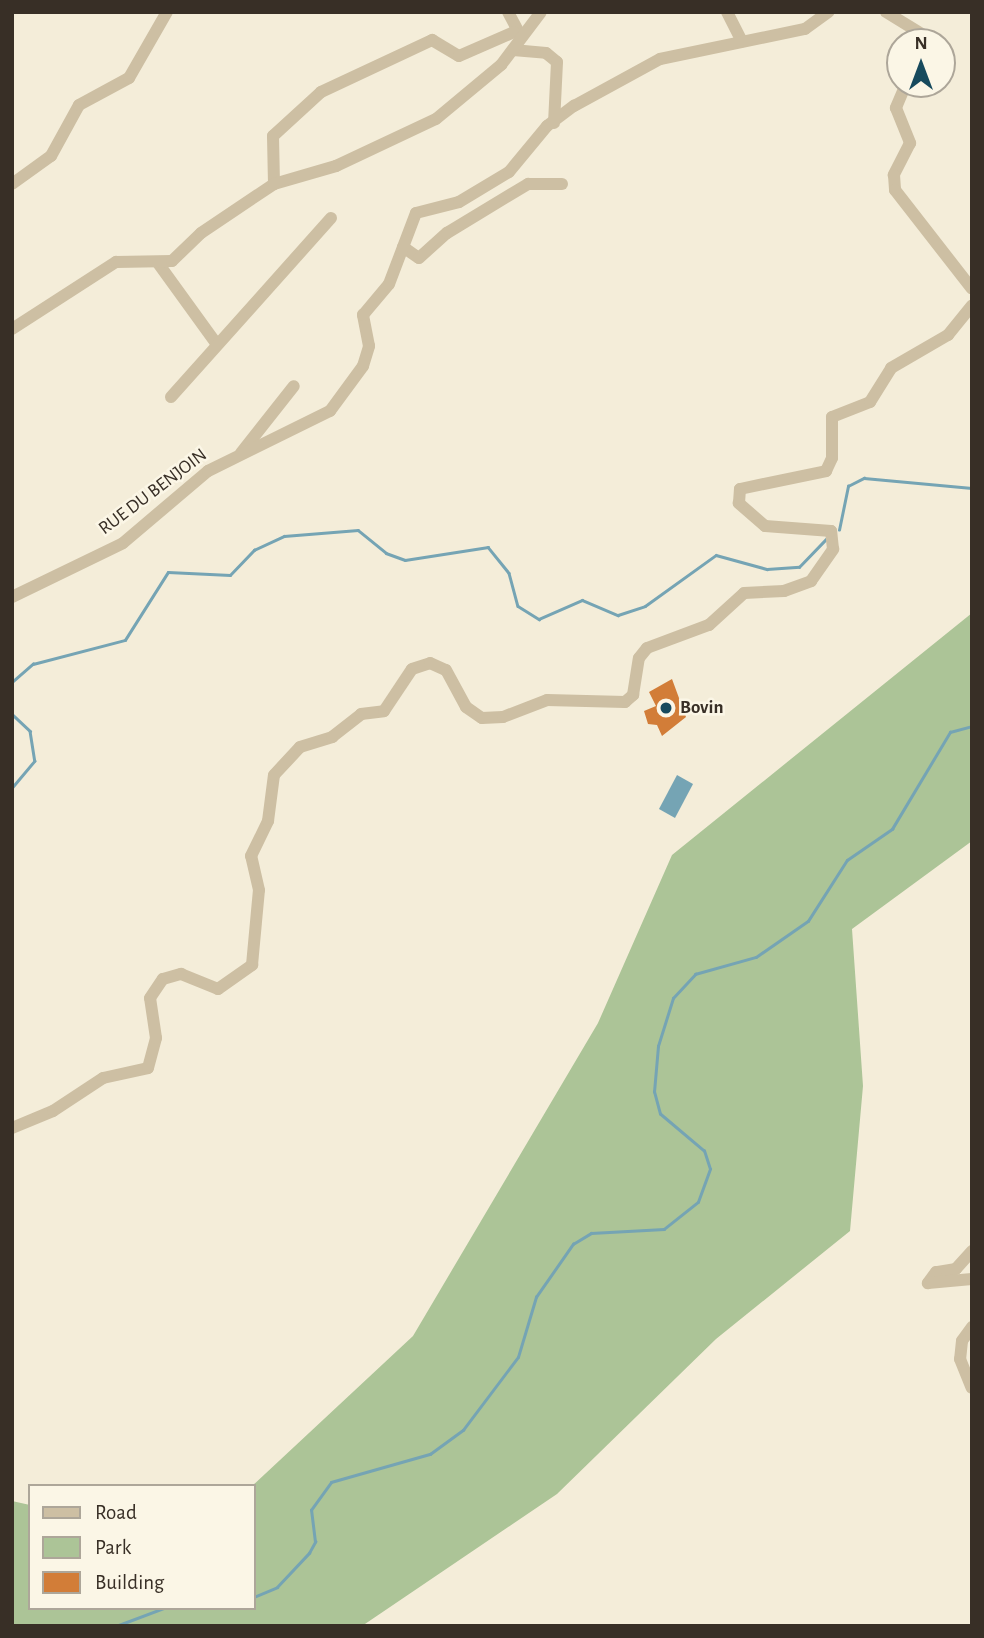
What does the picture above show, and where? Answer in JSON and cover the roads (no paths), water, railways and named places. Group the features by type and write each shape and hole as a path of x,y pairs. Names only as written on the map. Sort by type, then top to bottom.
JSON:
{"street":[{"path":"12,184 51,156 79,105 129,78 167,12"},
{"path":"12,329 116,262 158,264 172,261 201,233 274,184 336,166 436,119 513,50 518,34 508,12"},
{"path":"274,184 273,136 321,92 432,40 459,56 518,34 541,12"},
{"path":"727,12 742,41"},
{"name":"RUE DU BENJOIN","path":"12,597 123,543 208,471 321,417 359,374 369,346 363,315 389,284 416,213 459,202 514,169 554,123 660,60 805,29 828,12"},
{"path":"886,12 912,28"},
{"path":"513,50 546,53 557,62 554,123"},
{"path":"900,98 896,108 910,143 894,175 895,190 972,289"},
{"path":"403,247 419,258 447,233 528,184 562,184"},
{"path":"171,397 216,343 331,218"},
{"path":"158,264 216,343"},
{"path":"12,1128 53,1111 103,1078 148,1068 156,1038 150,998 163,979 181,974 204,988 218,989 252,965 259,890 251,856 268,821 274,775 300,747 332,737 361,714 384,711 412,668 430,663 446,670 466,707 482,718 503,717 547,700 625,702 633,695 639,658 647,648 709,625 744,593 785,591 811,581 833,550 831,531 765,526 739,503 740,489 825,471 832,458 832,417 870,402 891,369 948,335 972,305"},
{"name":"RUE DU BENJOIN","path":"241,453 294,386"},
{"path":"972,1251 956,1269 936,1272 928,1283 972,1279"},
{"path":"972,1327 962,1342 960,1359 972,1388"}],"water":[{"path":"677,775 693,784 675,818 659,809"}],"waterway":[{"path":"839,530 848,486 864,478 972,488"},
{"path":"12,682 33,664 125,640 168,572 230,575 254,550 284,536 358,530 386,553 405,560 488,547 509,573 518,606 539,619 582,600 618,615 645,606 716,555 767,569 799,567 828,537"},
{"path":"12,714 30,731 35,761 12,788"},
{"path":"256,1596 277,1587 309,1553 315,1542 311,1510 331,1482 430,1454 463,1430 518,1357 536,1297 573,1244 591,1233 664,1229 698,1202 710,1169 704,1151 660,1114 654,1092 658,1046 673,998 695,974 756,957 808,921 847,860 892,829 950,732 972,726"},
{"path":"116,1626 159,1610"}],"place":[{"name":"Bovin","path":"666,708"}]}
